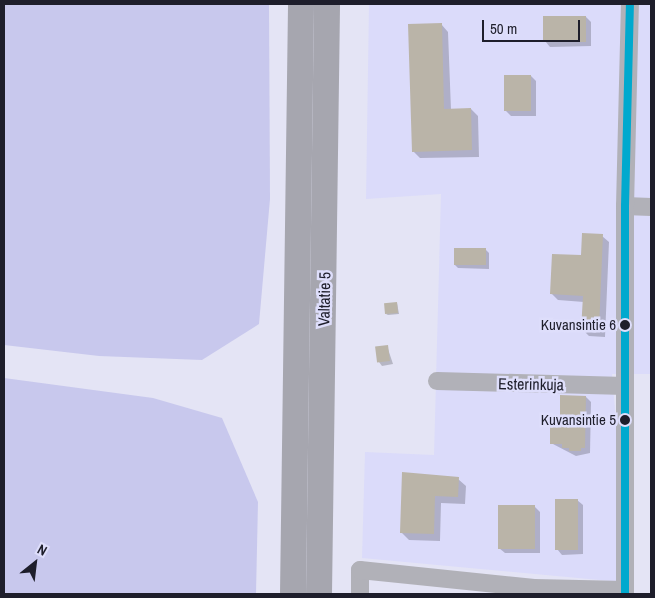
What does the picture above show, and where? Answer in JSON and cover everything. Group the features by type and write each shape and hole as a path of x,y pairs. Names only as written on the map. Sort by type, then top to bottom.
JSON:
{"highway":[{"name":"Valtatie 5","path":"294,594 300,4"},
{"name":"Valtatie 5","path":"319,594 327,4"}],"street":[{"path":"360,594 360,570 436,586 534,591 625,592 625,206 630,4"},
{"path":"625,206 651,207"},
{"name":"Esterinkuja","path":"438,381 625,386"}],"shaded area":[{"path":"4,4 269,4 270,199 259,324 202,360 99,356 4,345"},
{"path":"369,4 651,4 651,374 612,374 620,468 621,582 362,558 365,452 434,455 441,194 366,199"},
{"path":"4,378 153,398 222,418 258,502 256,594 4,594"}],"building":[{"path":"543,16 586,16 586,42 543,42"},
{"path":"442,23 444,109 471,108 472,150 412,152 408,24"},
{"path":"504,75 531,75 531,111 504,111"},
{"path":"582,233 603,234 599,330 581,330 583,296 550,294 552,254 581,255"},
{"path":"454,248 486,248 486,265 454,265"},
{"path":"397,302 398,313 385,314 384,303"},
{"path":"388,345 390,361 377,362 375,347"},
{"path":"560,395 586,396 585,448 581,448 581,451 569,451 569,448 562,448 562,444 550,444 550,419 560,419"},
{"path":"402,472 459,477 458,497 435,496 434,534 400,533"},
{"path":"555,499 578,499 578,550 555,550"},
{"path":"498,505 535,505 535,549 498,549"}],"transit line":[{"path":"625,594 625,206 630,4"}],"place":[{"name":"Kuvansintie 6","path":"625,325"},
{"name":"Kuvansintie 5","path":"625,420"}]}
